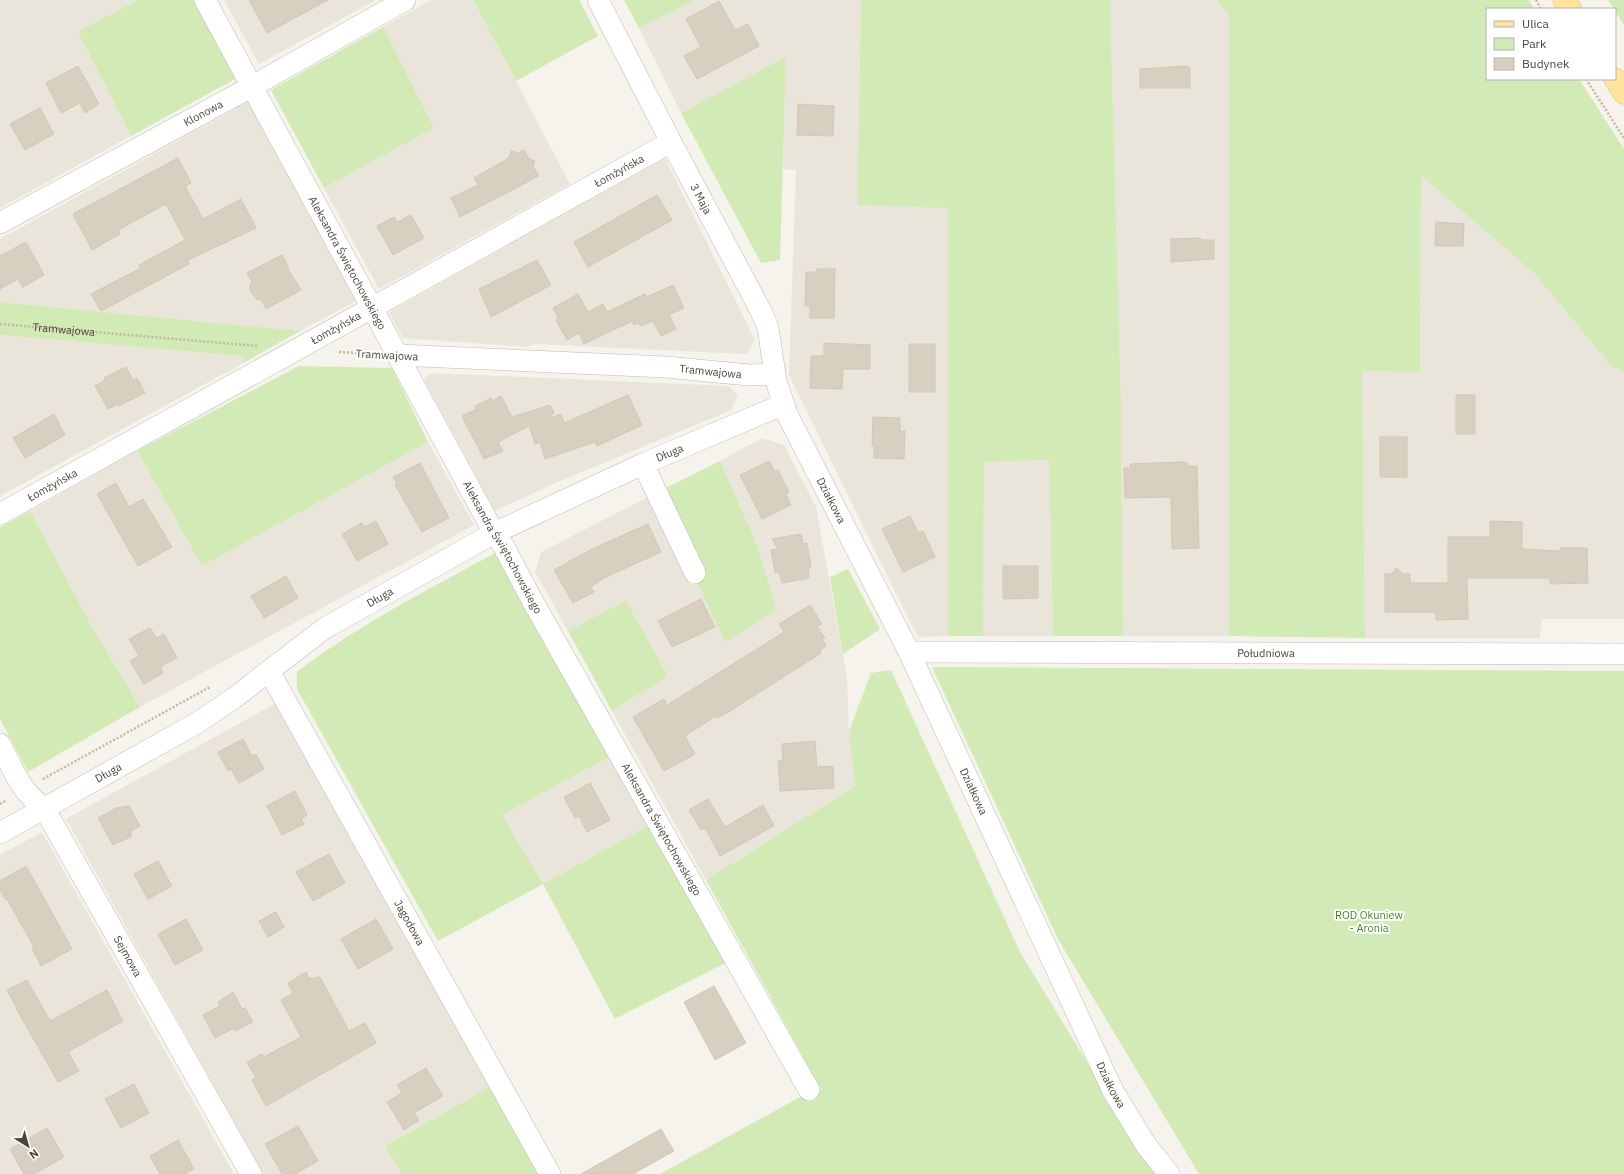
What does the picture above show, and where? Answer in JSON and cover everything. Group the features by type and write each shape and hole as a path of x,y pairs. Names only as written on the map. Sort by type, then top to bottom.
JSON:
{"main road":[{"path":"1616,80 1624,93"}],"street":[{"name":"Aleksandra Świętochowskiego","path":"205,0 494,533 503,545 532,600 809,1090"},
{"name":"Klonowa","path":"0,223 252,86 406,0"},
{"name":"3 Maja","path":"598,0 671,142 762,313 768,328 774,374 784,404"},
{"name":"Łomżyńska","path":"0,514 671,142"},
{"name":"Tramwajowa","path":"398,355 666,367 749,375 774,374"},
{"name":"Długa","path":"0,833 197,723 325,628 494,533 643,464 784,404"},
{"name":"Działkowa","path":"784,404 844,527 909,652 1113,1091 1146,1145 1169,1174"},
{"path":"643,464 695,573"},
{"name":"Południowa","path":"909,652 1624,654"},
{"name":"Jagodowa","path":"269,671 550,1174"},
{"name":"Sejmowa","path":"0,744 24,790 30,798 44,808 250,1174"}],"path":[{"path":"1587,80 1624,138"},
{"name":"Tramwajowa","path":"0,324 296,349"},
{"name":"Tramwajowa","path":"335,352 398,355"},
{"path":"0,804 215,684"}],"shaded area":[{"path":"0,0 137,0 78,32 131,136 0,208"},
{"path":"224,0 376,0 259,64"},
{"path":"431,0 473,0 570,184 379,289 324,188 434,128 383,27"},
{"path":"695,0 861,0 857,205 948,207 948,636 919,637 912,626 789,375 796,170 783,169 786,58 681,113 639,28"},
{"path":"1110,0 1216,0 1229,14 1229,636 1123,636 1121,402"},
{"path":"248,102 356,301 300,331 0,302 0,239"},
{"path":"665,158 755,340 746,354 533,344 528,347 403,338 389,312"},
{"path":"1421,174 1535,274 1610,365 1624,373 1624,619 1542,619 1540,638 1365,638 1362,371 1420,372"},
{"path":"0,335 242,356 245,362 0,496"},
{"path":"431,373 728,386 738,395 731,410 553,484 495,511 424,379"},
{"path":"762,438 784,445 816,507 847,678 849,731 855,786 706,880 612,711 668,676 626,602 568,631 535,572 541,552 650,496 690,585 697,582 725,642 754,538 720,461"},
{"path":"428,442 474,525 140,707 92,627 30,511 137,451 202,566"},
{"path":"1049,460 1053,636 983,636 984,462"},
{"path":"276,703 490,1087 386,1145 402,1174 263,1174 66,819"},
{"path":"609,757 648,826 543,884 502,815"},
{"path":"42,832 234,1174 0,1174 0,855"}],"green space":[{"path":"137,0 195,0 235,79 131,136 78,32"},
{"path":"473,0 579,0 598,36 516,81"},
{"path":"624,0 695,0 639,28"},
{"path":"861,0 1110,0 1121,402 1123,636 1053,636 1049,460 984,462 983,636 948,636 948,208 857,205"},
{"path":"1216,0 1529,0 1533,8 1486,8 1486,80 1580,80 1624,149 1624,373 1610,365 1535,274 1421,175 1420,372 1362,371 1365,638 1229,636 1229,15"},
{"path":"1608,0 1624,0 1624,25 1616,12 1616,8 1613,8"},
{"path":"383,27 434,128 324,188 271,90"},
{"path":"786,57 780,260 761,263 681,113"},
{"path":"0,302 300,331 245,362 242,356 0,335"},
{"path":"299,366 392,368 428,442 202,566 137,451"},
{"path":"720,461 754,538 777,610 725,642 697,582 705,577 664,489"},
{"path":"30,511 92,627 140,707 28,772 0,719 0,527"},
{"path":"495,553 609,757 502,815 543,884 438,941 297,689 297,672 369,623"},
{"path":"848,569 880,629 843,654 830,577"},
{"path":"626,601 668,676 612,711 568,631"},
{"name":"ROD Okuniew - Aronia","path":"932,667 1624,671 1624,1174 1199,1174 1059,941"},
{"path":"891,670 1020,952 1155,1174 660,1174 800,1097 821,1089 706,880 855,786 849,731 871,673"},
{"path":"648,826 725,963 615,1019 543,884"},
{"path":"490,1087 540,1174 402,1174 385,1146"}],"building":[{"path":"249,0 328,0 267,33"},
{"path":"719,1 735,30 748,24 759,46 697,79 684,56 701,47 686,19"},
{"path":"78,66 99,104 85,113 80,103 61,113 46,83"},
{"path":"1188,66 1188,68 1190,68 1190,88 1140,88 1140,69"},
{"path":"798,104 834,106 833,136 797,135"},
{"path":"40,108 54,134 25,150 10,124"},
{"path":"524,150 529,159 535,161 533,167 539,176 460,217 451,198 478,185 474,178 509,158 511,151 518,153"},
{"path":"178,158 191,183 185,186 203,219 241,199 256,228 188,260 189,264 101,311 91,294 141,268 139,265 185,240 166,204 118,230 120,234 92,250 73,214"},
{"path":"657,195 672,220 588,267 574,242"},
{"path":"411,215 424,238 393,255 377,226 394,217 397,222"},
{"path":"1436,222 1464,224 1463,246 1435,246"},
{"path":"1200,238 1201,240 1214,240 1214,259 1171,262 1171,239"},
{"path":"26,242 44,275 23,287 18,279 0,289 0,256"},
{"path":"282,255 288,269 301,290 266,309 261,299 258,300 250,291 250,284 252,282 247,273"},
{"path":"537,260 551,285 491,317 479,289"},
{"path":"817,269 835,269 834,318 810,318 810,306 805,306 806,272 817,272"},
{"path":"673,285 684,308 669,315 676,329 661,336 653,321 641,326 639,323 634,325 632,321 584,344 579,333 567,340 556,320 558,318 553,308 578,294 588,312 603,304 607,312 645,294 647,297"},
{"path":"824,343 870,345 870,369 843,369 842,389 810,388 811,356 824,356"},
{"path":"909,344 935,344 935,392 909,392"},
{"path":"126,367 133,380 137,378 145,393 119,406 118,404 108,409 95,386 105,380 104,378"},
{"path":"628,395 642,425 597,446 595,442 545,459 540,442 535,444 529,426 498,442 503,451 484,459 462,416 477,409 475,406 491,398 492,401 501,396 512,417 550,405 554,413 550,416 550,418 561,414 564,423"},
{"path":"1456,395 1475,395 1475,434 1456,434"},
{"path":"54,414 65,435 25,458 13,438"},
{"path":"873,417 900,418 900,431 905,431 904,459 874,458 874,446 872,446"},
{"path":"1380,437 1407,437 1407,477 1380,477"},
{"path":"769,461 775,472 778,470 789,492 786,494 791,505 762,519 740,475"},
{"path":"420,463 449,518 422,532 395,485 397,484 393,477"},
{"path":"1187,463 1188,466 1197,466 1199,548 1172,549 1171,497 1125,498 1124,468 1131,468 1130,464"},
{"path":"116,483 129,507 143,499 172,547 138,566 97,494"},
{"path":"910,516 918,533 923,531 935,557 903,572 882,529"},
{"path":"376,521 388,544 357,561 342,534 362,523 364,527"},
{"path":"1490,521 1522,522 1522,549 1560,551 1560,548 1587,548 1588,583 1550,584 1550,578 1467,578 1468,619 1436,620 1436,612 1385,612 1385,574 1392,574 1396,568 1403,574 1410,574 1410,583 1448,583 1448,537 1490,537"},
{"path":"648,524 661,552 604,578 591,587 594,592 573,603 554,570 588,551"},
{"path":"801,534 803,544 807,543 811,567 808,568 809,578 782,583 779,572 775,573 771,550 778,549 772,539"},
{"path":"1003,566 1038,566 1038,598 1003,599"},
{"path":"286,576 298,598 264,618 251,596"},
{"path":"701,599 715,627 672,647 658,621"},
{"path":"810,605 822,624 817,626 825,638 822,639 826,646 820,650 821,653 727,713 717,718 716,716 685,736 695,754 664,771 633,717 664,699 667,705 784,632 779,624"},
{"path":"150,628 157,638 164,634 177,658 160,667 163,673 144,684 130,661 139,656 129,639"},
{"path":"243,739 252,756 256,754 264,769 239,783 231,769 228,771 218,752"},
{"path":"815,741 817,767 833,766 834,788 780,791 778,761 783,761 782,744"},
{"path":"590,783 610,820 587,832 579,816 575,818 564,797"},
{"path":"295,791 307,815 301,819 304,824 282,835 267,806"},
{"path":"708,799 725,827 763,805 774,826 720,856 705,828 701,830 689,810"},
{"path":"129,806 140,826 130,832 132,836 113,845 98,818 116,808"},
{"path":"329,854 345,883 313,901 296,872"},
{"path":"158,861 172,886 148,899 134,874"},
{"path":"26,866 72,949 41,966 32,948 34,947 7,899 6,900 0,890 0,881"},
{"path":"276,912 284,927 268,937 259,921"},
{"path":"186,919 203,950 175,965 158,934"},
{"path":"376,919 393,949 358,969 341,939"},
{"path":"306,972 309,979 320,977 349,1031 365,1023 376,1043 266,1106 252,1080 256,1078 247,1062 262,1054 264,1057 301,1037 281,1000 293,993 288,983"},
{"path":"27,980 50,1021 107,990 123,1021 68,1052 79,1071 58,1082 7,990"},
{"path":"714,986 746,1043 715,1060 684,1002"},
{"path":"233,992 242,1009 245,1008 253,1022 235,1031 234,1028 215,1038 203,1015 220,1006 218,1002"},
{"path":"426,1068 443,1096 414,1113 419,1120 404,1130 387,1102 402,1093 397,1085"},
{"path":"134,1084 149,1113 121,1128 105,1099"},
{"path":"298,1126 318,1161 295,1174 282,1174 265,1144"},
{"path":"47,1128 64,1157 34,1174 24,1174 10,1149"},
{"path":"661,1129 674,1151 633,1174 581,1174"},
{"path":"178,1140 194,1169 184,1174 160,1174 150,1156"}]}
